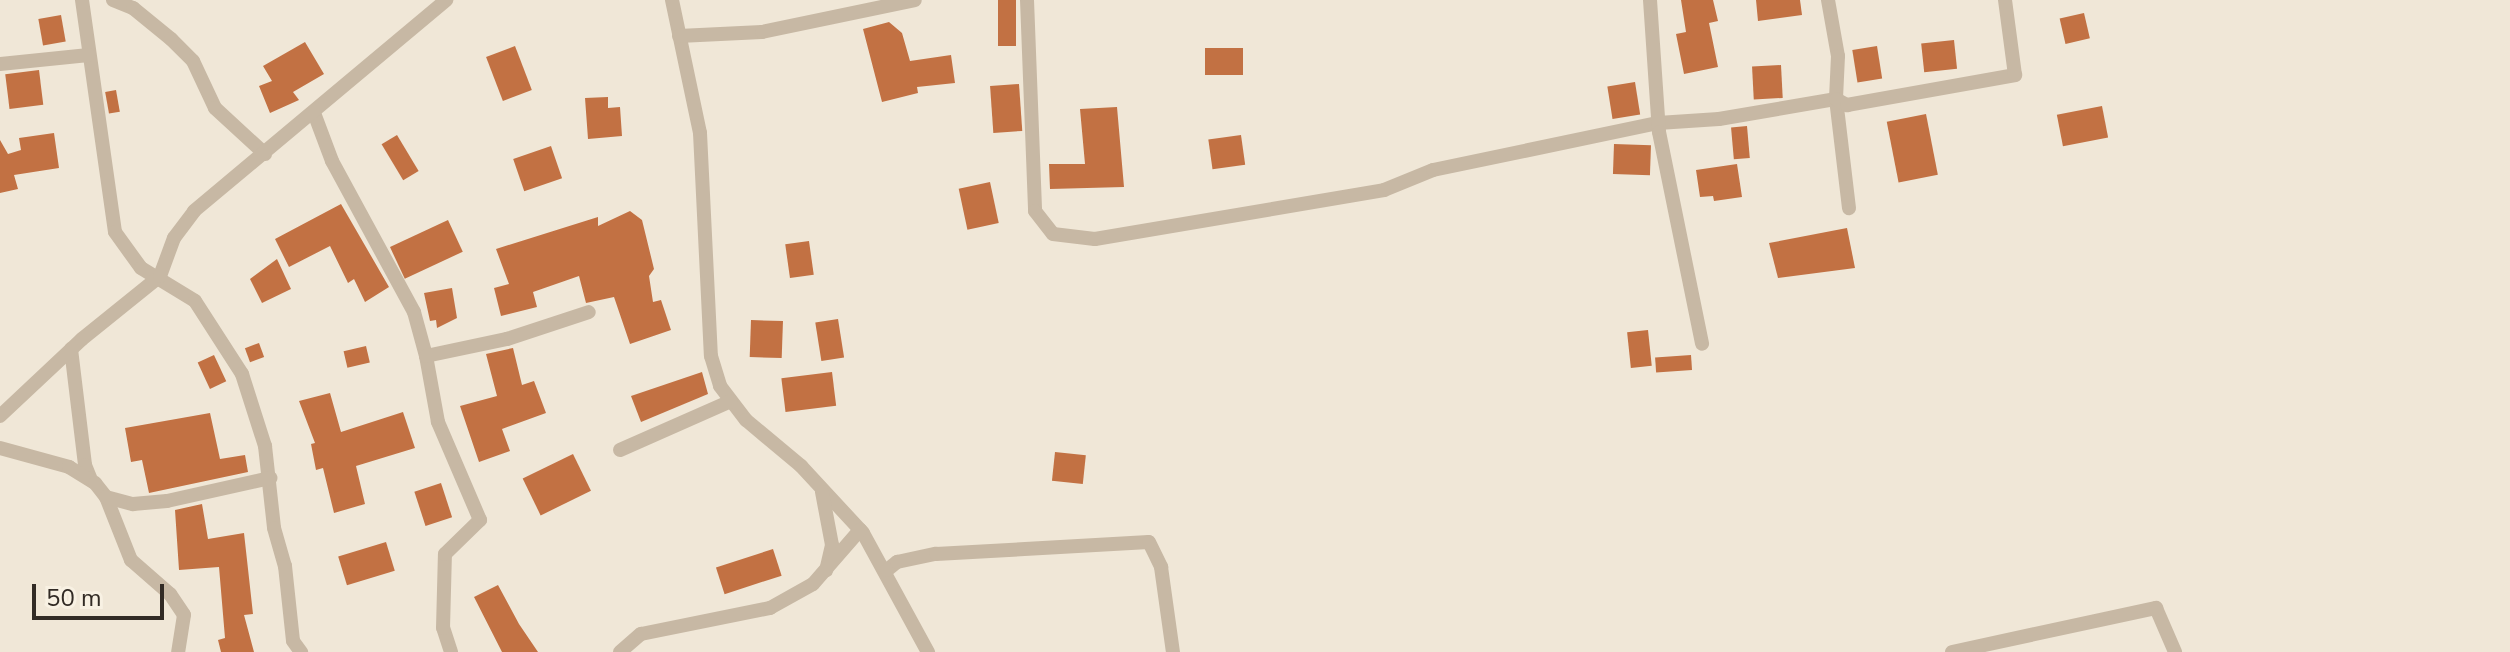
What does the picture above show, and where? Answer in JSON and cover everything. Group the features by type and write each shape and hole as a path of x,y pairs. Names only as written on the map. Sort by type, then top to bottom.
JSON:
{"street":[{"path":"82,0 115,232 127,255 195,301 242,374 270,478 293,641 301,652"},
{"path":"113,0 133,8 193,61 215,108 265,154"},
{"path":"0,416 71,349 160,276 183,223 446,0"},
{"path":"672,0 702,154 711,356 731,401 860,530 887,570 928,652"},
{"path":"679,36 762,32 915,0"},
{"path":"1027,0 1035,211 1053,234 1095,239 1384,190 1433,170 1658,123 1719,119 1836,99 1847,105 2015,75 2005,0"},
{"path":"1650,0 1658,123 1702,344"},
{"path":"1828,0 1838,56 1836,99 1849,208"},
{"path":"0,64 89,55"},
{"path":"314,113 332,161 414,312 438,422 480,520 445,554 443,628 451,652"},
{"path":"426,356 518,337 589,312"},
{"path":"71,349 85,465 91,480"},
{"path":"620,450 731,401"},
{"path":"0,448 69,467 91,480 106,497 131,560 170,594 184,615 178,652"},
{"path":"106,497 133,504 167,501 270,478"},
{"path":"821,490 832,545 826,570"},
{"path":"620,652 641,634 770,608 826,570 860,530"},
{"path":"887,570 897,562 936,554 1149,542 1161,567 1173,652"},
{"path":"1952,652 2156,608 2175,652"}],"building":[{"path":"998,0 1016,0 1016,46 998,46"},
{"path":"1681,0 1713,0 1718,21 1709,23 1718,67 1684,74 1676,34 1686,32"},
{"path":"1756,0 1800,0 1802,15 1758,21"},
{"path":"2084,13 2090,38 2065,44 2060,19"},
{"path":"61,15 66,42 43,46 38,19"},
{"path":"889,22 902,33 910,61 951,55 955,83 917,87 918,93 882,102 863,29"},
{"path":"1954,40 1957,69 1924,72 1921,43"},
{"path":"305,42 324,74 293,92 299,100 270,113 259,86 272,81 263,66"},
{"path":"515,46 532,90 503,101 486,57"},
{"path":"1877,46 1882,79 1857,83 1852,50"},
{"path":"1205,48 1243,48 1243,75 1205,75"},
{"path":"1781,65 1783,98 1754,99 1752,67"},
{"path":"39,70 43,105 10,109 5,74"},
{"path":"1635,82 1640,115 1613,119 1607,86"},
{"path":"1019,84 1022,131 993,133 990,86"},
{"path":"116,90 120,112 109,114 105,92"},
{"path":"608,97 608,108 620,107 622,136 588,139 585,98"},
{"path":"2102,106 2108,137 2063,146 2057,115"},
{"path":"1117,107 1124,187 1050,189 1049,164 1085,164 1080,109"},
{"path":"1926,114 1938,175 1899,182 1887,122"},
{"path":"1747,126 1750,158 1734,159 1731,127"},
{"path":"54,133 59,168 14,175 18,189 0,193 0,140 8,154 21,150 19,138"},
{"path":"397,135 419,171 403,180 382,144"},
{"path":"1241,135 1245,165 1212,169 1208,140"},
{"path":"1614,144 1651,145 1650,175 1613,174"},
{"path":"551,146 562,178 524,191 513,159"},
{"path":"1737,164 1742,197 1714,201 1713,196 1700,197 1696,170"},
{"path":"990,182 999,223 967,230 959,189"},
{"path":"341,204 389,287 365,302 354,279 348,283 330,246 289,267 275,239"},
{"path":"630,211 642,220 654,269 649,276 653,302 661,300 671,330 630,344 614,297 586,303 579,276 533,292 537,307 501,316 494,288 509,284 496,249 598,217 598,226"},
{"path":"448,220 463,252 405,279 390,247"},
{"path":"1847,228 1855,268 1778,278 1769,243"},
{"path":"809,241 814,275 790,278 785,244"},
{"path":"277,259 291,289 262,303 250,279"},
{"path":"452,288 457,318 437,328 436,320 430,321 424,293"},
{"path":"838,319 844,358 821,361 815,323"},
{"path":"751,320 783,321 782,358 750,357"},
{"path":"1648,330 1652,366 1631,368 1627,332"},
{"path":"259,343 264,357 250,362 245,348"},
{"path":"366,346 370,363 347,368 344,351"},
{"path":"513,348 522,385 534,381 546,413 502,429 510,451 479,462 460,406 497,396 486,354"},
{"path":"214,355 226,381 210,389 198,363"},
{"path":"1691,355 1692,370 1656,372 1655,358"},
{"path":"702,372 708,394 641,422 631,396"},
{"path":"832,372 836,406 786,412 781,378"},
{"path":"330,393 341,432 403,412 415,448 356,466 365,504 334,513 323,468 316,470 311,444 315,443 299,401"},
{"path":"210,413 220,459 245,455 248,472 149,493 142,460 131,462 125,428"},
{"path":"1055,452 1086,455 1083,484 1052,481"},
{"path":"573,454 591,491 541,515 523,479"},
{"path":"441,483 452,517 425,526 414,492"},
{"path":"202,504 208,539 244,533 253,614 244,615 254,652 221,652 218,640 225,638 219,567 179,570 175,510"},
{"path":"386,542 395,571 347,585 338,557"},
{"path":"773,549 782,576 725,594 716,568"},
{"path":"498,585 538,652 502,652 474,597"}]}
